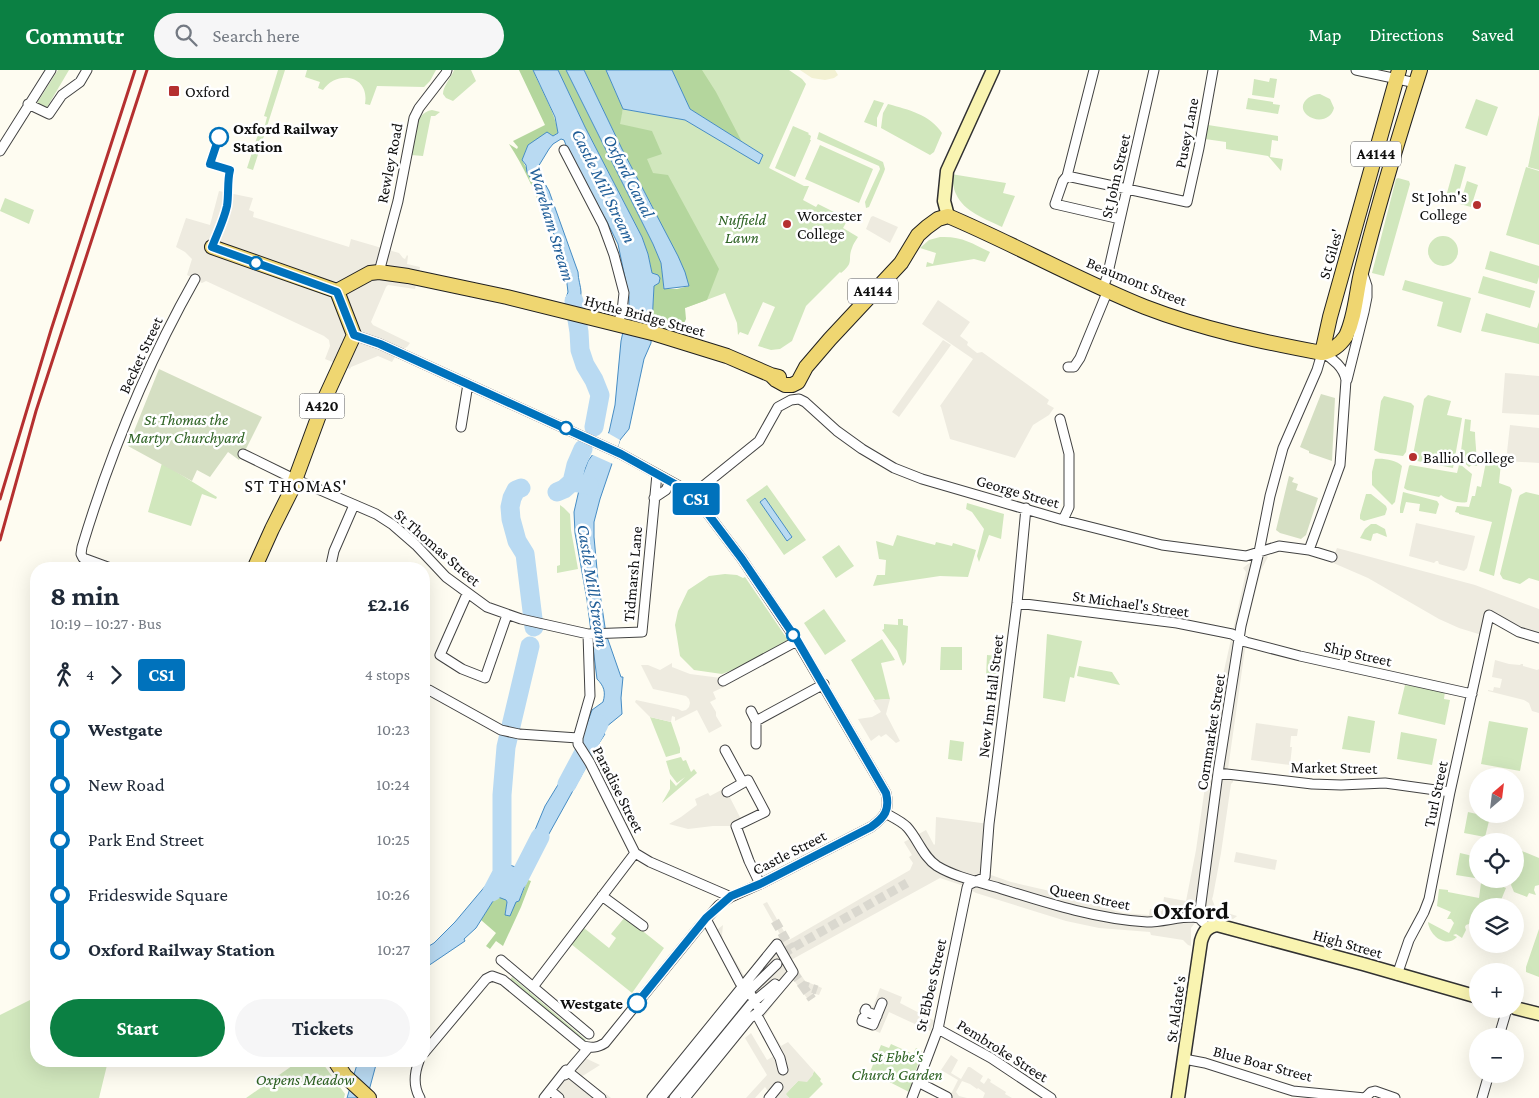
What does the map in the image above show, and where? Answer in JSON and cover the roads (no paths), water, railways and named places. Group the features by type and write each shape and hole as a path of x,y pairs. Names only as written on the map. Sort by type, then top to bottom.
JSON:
{"main road":[{"name":"St Giles'","path":"1322,353 1330,317 1398,74"},
{"name":"A4144","path":"1322,353 1330,352 1334,349 1345,336 1352,318 1362,270 1394,152 1418,77"},
{"name":"Hythe Bridge Street","path":"384,272 619,324 727,356 772,375 788,377 802,372 830,338 901,263 918,236 938,219 948,216"},
{"name":"Beaumont Street","path":"948,216 1147,307 1209,327 1322,353"},
{"path":"212,247 337,292 354,335"},
{"path":"337,292 362,276 370,273 384,272"},
{"name":"A420","path":"257,562 296,479 326,396 354,335"},
{"path":"340,1067 345,1076 369,1098"}],"street":[{"path":"0,151 50,70"},
{"path":"28,104 50,114 62,95 80,82 87,70"},
{"name":"Rewley Road","path":"384,272 414,118 419,108 447,70"},
{"path":"948,216 944,201 947,170 993,70"},
{"path":"1094,70 1067,176 1055,204 1120,219"},
{"name":"St John Street","path":"1068,367 1074,367 1080,358 1105,289 1154,70"},
{"name":"Pusey Lane","path":"1127,190 1187,202 1213,70"},
{"path":"1356,70 1418,77"},
{"path":"564,150 603,225 614,255 624,293 619,324"},
{"path":"1067,176 1127,190"},
{"path":"1309,550 1340,465 1346,380 1367,297 1367,286 1362,270"},
{"name":"Becket Street","path":"94,562 83,558 81,554 97,499 135,399 174,317 195,279"},
{"path":"354,335 380,344 598,442 692,495 742,559 797,640 824,684 886,793 889,804 885,813"},
{"path":"1322,353 1341,367 1346,380"},
{"name":"Cornmarket Street","path":"1204,922 1218,773 1240,638 1270,496 1283,448 1322,353"},
{"path":"461,427 468,384"},
{"name":"George Street","path":"692,495 759,441 778,407 791,400 799,399 856,445 894,468 1063,520 1162,546 1246,556 1279,546 1309,550 1332,557"},
{"path":"1060,419 1069,454 1069,506 1063,520"},
{"name":"St Thomas Street","path":"243,454 376,514 393,525 416,545 446,577 486,607 543,625 590,634"},
{"name":"Tidmarsh Lane","path":"590,634 642,632 657,474"},
{"path":"654,498 666,490 670,481"},
{"path":"332,562 334,551 354,504"},
{"name":"New Inn Hall Street","path":"976,881 985,877 989,824 1017,602 1026,508"},
{"path":"467,594 440,655 462,669 486,678 507,615"},
{"name":"St Michael's Street","path":"1017,602 1177,623 1232,634 1240,638"},
{"name":"Turl Street","path":"1397,975 1409,940 1429,899 1446,791 1472,694 1489,615 1519,632 1539,638"},
{"name":"Paradise Street","path":"590,634 590,696 578,741 635,853 650,862 731,896"},
{"name":"Ship Street","path":"1240,638 1246,642 1300,656 1472,694"},
{"path":"723,681 797,640"},
{"path":"756,721 824,684"},
{"path":"430,691 501,730 578,741"},
{"path":"751,710 756,721 756,744"},
{"path":"725,750 743,783"},
{"name":"Market Street","path":"1218,773 1312,784 1385,783 1446,791"},
{"path":"727,792 748,780 765,812 736,826 760,884"},
{"name":"Queen Street","path":"885,813 905,825 933,863 942,869 976,881 1104,917 1150,922 1188,917 1204,922"},
{"name":"Castle Street","path":"589,1048 605,1043 706,918 731,896 760,884 871,827 882,820 885,813"},
{"path":"533,987 635,853"},
{"name":"St Ebbes Street","path":"912,1098 938,1029 967,888 968,885 976,881"},
{"path":"602,896 643,926"},
{"path":"706,918 760,1015 780,1058 783,1070"},
{"name":"High Street","path":"1204,922 1229,927 1363,964 1469,995"},
{"name":"St Aldate's","path":"1178,1098 1204,922"},
{"path":"652,1098 742,984 777,944 793,972 760,1015 750,1018 688,1095 671,1075"},
{"path":"501,960 589,1034"},
{"path":"661,1098 746,994 778,964"},
{"path":"430,1046 486,979 492,976 503,980 573,1039 589,1048 546,1097"},
{"path":"674,1098 751,1004 775,984 777,986"},
{"path":"865,1013 865,1011 877,1016 882,1003"},
{"path":"1524,1010 1539,1014"},
{"name":"Pembroke Street","path":"938,1029 991,1058 1051,1098"},
{"path":"705,1032 725,1048"},
{"name":"Blue Boar Street","path":"1184,1059 1205,1063 1293,1091 1365,1098 1375,1091 1395,1098"},
{"path":"416,1067 414,1080 415,1088 420,1098"},
{"path":"546,1097 566,1070 601,1098"},
{"path":"918,1082 947,1097"},
{"path":"1482,1098 1486,1083"},
{"path":"768,1098 778,1087 780,1098"},
{"path":"546,1097 559,1098"}],"water":[{"path":"533,70 558,70 642,237 652,273 660,278 659,283 654,286 651,343 644,359 629,429 620,440 594,522 598,580 606,634 621,677 623,677 622,714 606,727 603,732 605,734 592,754 582,737 592,710 603,702 604,692 597,679 587,600 575,533 574,512 582,477 588,461 609,432 615,405 621,341 626,318 629,315 629,297 618,244 571,158 564,140 561,139 549,149 538,167 538,171 549,191 578,272 584,326 569,322 566,298 568,292 561,256 541,195 522,160 528,145 547,132 553,136 558,133 555,117"},
{"name":"Oxford Canal","path":"566,70 584,70 622,149 678,256 689,286 664,289 661,263 653,244"},
{"path":"606,70 672,70 690,109 763,155 759,164 685,120 623,109"},
{"path":"765,498 792,537 787,541 760,502"},
{"path":"575,754 585,769 533,866 525,854 545,806"},
{"path":"522,862 529,875 519,901 516,902 510,916 505,915 506,900 498,897 493,901 476,928 464,939 465,941 430,965 430,945 455,922 492,878 510,865 518,868"},
{"path":"356,1067 375,1067 367,1098 347,1098"}],"waterway":[{"name":"Wareham Stream","path":"574,301 580,350 585,365 600,395 594,427"},
{"name":"Wareham Stream","path":"572,482 576,465 583,449"},
{"name":"Wareham Stream","path":"557,492 572,482 589,485"},
{"name":"Wareham Stream","path":"521,488 516,490 512,498 510,507 511,519 517,541 525,554 534,627"},
{"name":"Wareham Stream","path":"492,892 502,873 502,795 506,747 530,646"},
{"name":"Castle Mill Stream","path":"567,784 599,724"},
{"name":"Castle Mill Stream","path":"510,884 518,880 540,837"}],"tunnel":[{"path":"784,955 787,951 907,883"},
{"path":"775,921 791,949"},
{"path":"793,972 802,985 817,990"},
{"path":"802,985 812,999"}],"railway":[{"path":"0,499 51,330 135,70"},
{"path":"0,540 36,411 147,70"}],"place":[{"name":"Oxford","path":"174,91"},
{"name":"Oxford Railway Station","path":"219,137"},
{"name":"St John's College","path":"1477,205"},
{"name":"Worcester College","path":"787,224"},
{"name":"Balliol College","path":"1413,457"},
{"name":"Westgate","path":"637,1003"}],"district":[{"name":"ST THOMAS'","path":"296,486"},
{"name":"Oxford","path":"1191,910"}],"park label":[{"name":"Nuffield Lawn","path":"742,228"},
{"name":"St Thomas the Martyr Churchyard","path":"186,428"},
{"name":"St Ebbe's Church Garden","path":"897,1065"},
{"name":"Oxpens Meadow","path":"305,1079"}]}
